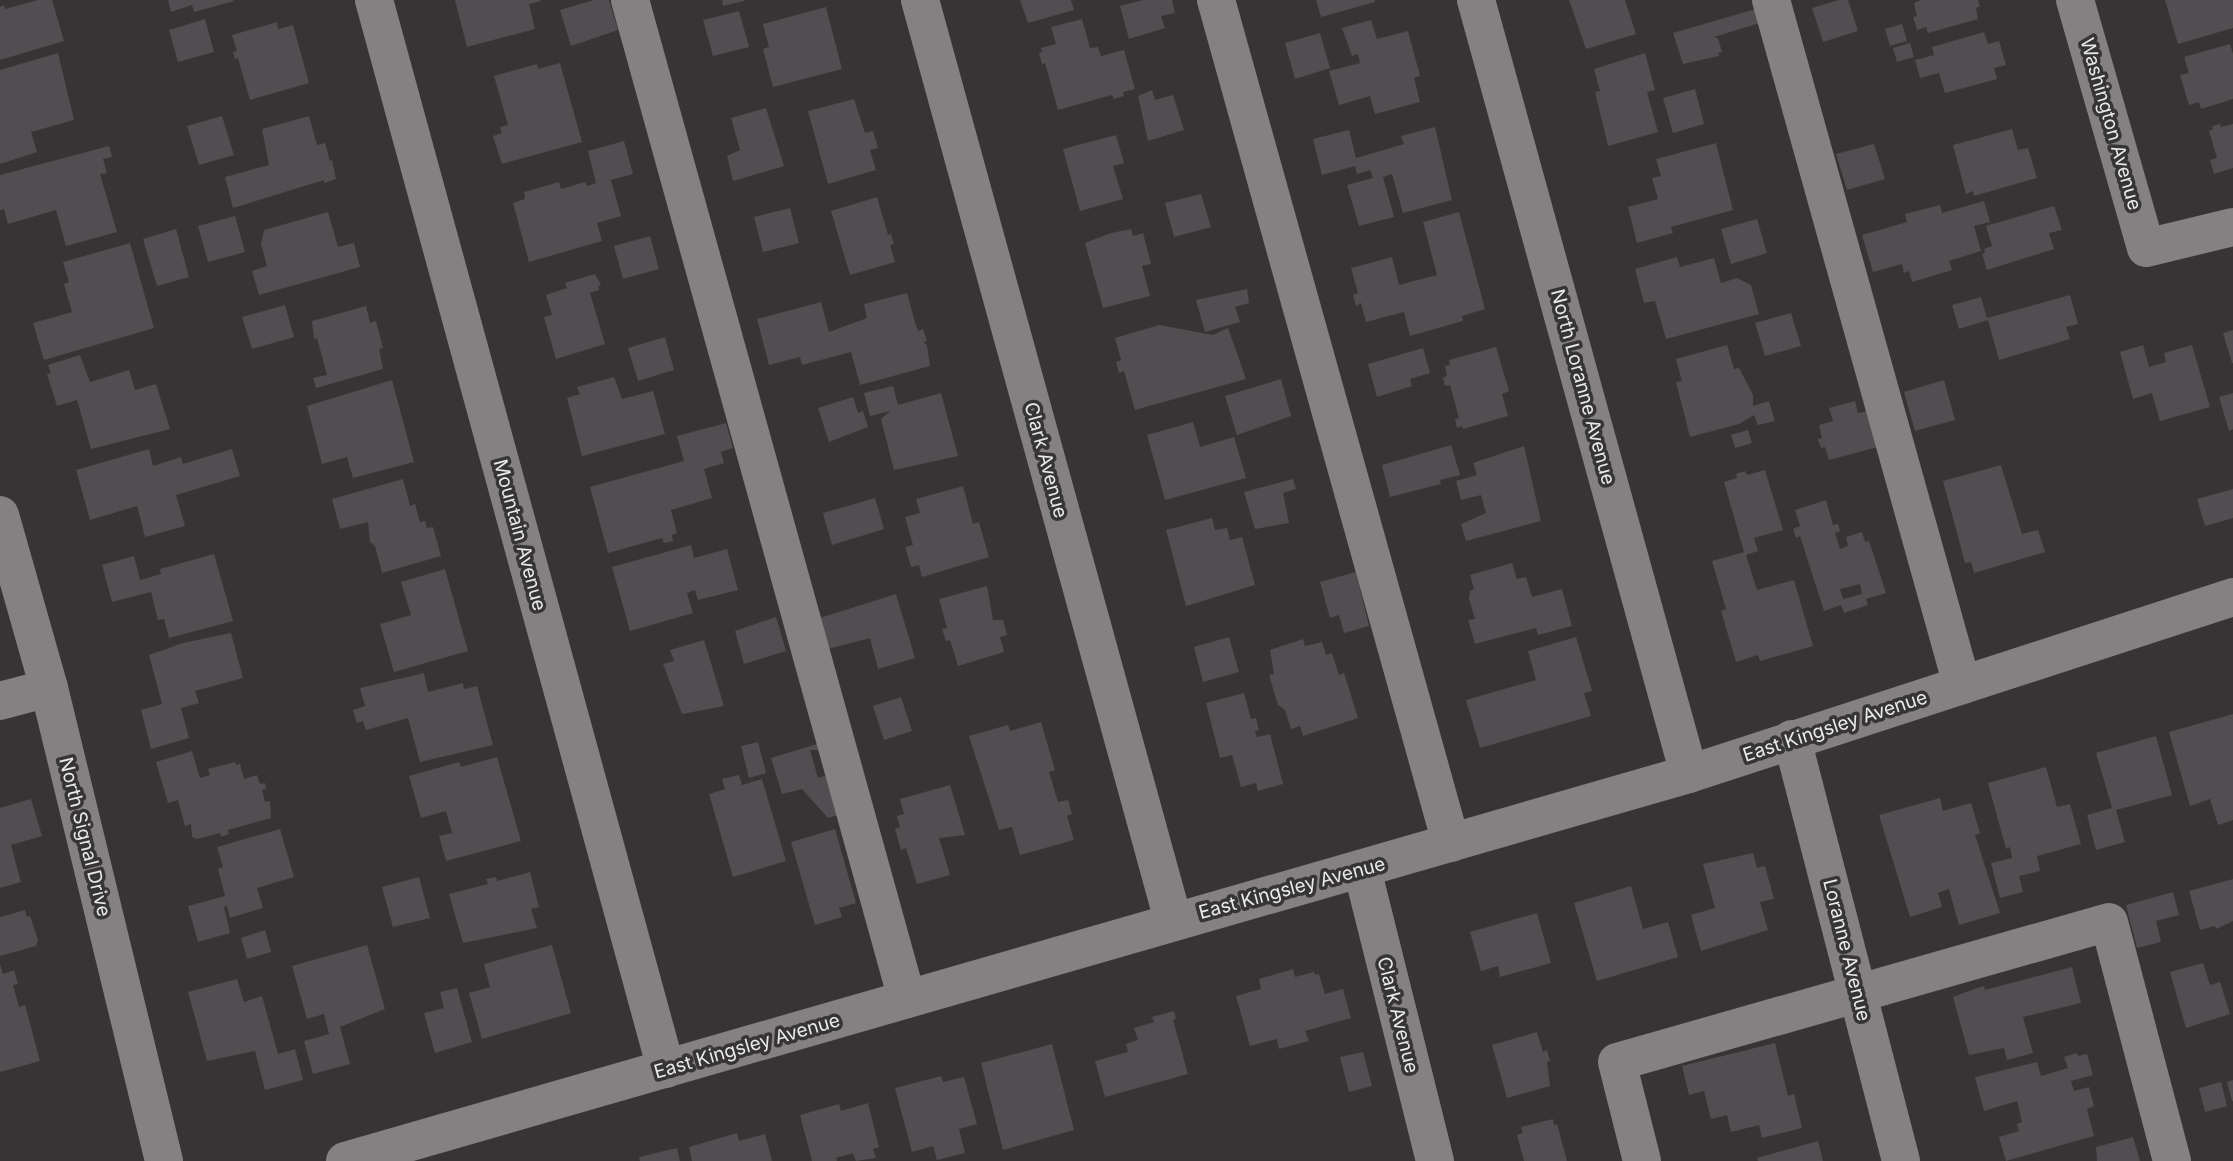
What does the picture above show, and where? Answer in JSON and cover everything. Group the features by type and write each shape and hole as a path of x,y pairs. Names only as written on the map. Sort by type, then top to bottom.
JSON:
{"street":[{"name":"Mountain Avenue","path":"374,0 666,1069"},
{"path":"630,0 907,999"},
{"name":"Clark Avenue","path":"920,0 1173,920"},
{"path":"1216,0 1451,843"},
{"name":"North Loranne Avenue","path":"1476,0 1689,774"},
{"path":"1771,0 1962,685"},
{"name":"Washington Avenue","path":"2075,0 2146,248 2233,227"},
{"name":"North Signal Drive","path":"0,515 50,688 164,1161"},
{"name":"East Kingsley Avenue","path":"345,1161 1173,920 1362,869 1689,774 2233,597"},
{"path":"0,701 50,688"},
{"name":"Loranne Avenue","path":"1793,740 1901,1161"},
{"name":"Clark Avenue","path":"1362,869 1435,1161"},
{"path":"1642,1161 1617,1062 2109,922 2172,1161"}],"building":[{"path":"38,0 52,0 64,41 0,60 0,7 4,5 5,9"},
{"path":"168,0 234,1 194,12 192,5 171,12"},
{"path":"455,0 541,1 529,4 535,29 467,47"},
{"path":"594,0 609,0 618,30 571,46 560,10"},
{"path":"722,0 744,0 744,1 723,6"},
{"path":"1020,0 1071,0 1074,10 1028,23"},
{"path":"1143,0 1172,0 1175,13 1161,16 1165,28 1129,39 1120,6"},
{"path":"1316,0 1375,0 1375,2 1321,17"},
{"path":"1569,0 1625,0 1636,34 1586,49"},
{"path":"1848,0 1858,31 1823,42 1812,8"},
{"path":"1921,0 1978,0 1978,19 1928,33 1926,27 1917,30 1913,17 1917,16 1914,3"},
{"path":"2165,0 2233,0 2233,28 2178,44"},
{"path":"826,7 842,69 773,87 763,49 769,47 763,24"},
{"path":"1759,8 1763,22 1714,37 1718,38 1722,52 1718,53 1719,56 1683,64 1673,33"},
{"path":"739,11 749,47 713,56 703,20"},
{"path":"205,19 214,52 178,62 169,30"},
{"path":"1082,19 1090,48 1098,47 1101,56 1124,50 1135,89 1123,92 1124,96 1114,99 1112,95 1058,110 1045,63 1042,64 1039,53 1042,52 1041,48 1056,44 1051,27"},
{"path":"1371,20 1377,39 1408,31 1420,76 1414,78 1420,102 1375,114 1370,96 1339,105 1329,71 1360,63 1358,54 1352,56 1342,28"},
{"path":"277,22 278,29 293,25 309,83 250,100 238,58 235,59 233,52 237,51 232,35"},
{"path":"1902,24 1907,41 1890,46 1885,29"},
{"path":"1984,32 1988,44 1999,41 2006,65 1994,68 1997,79 1945,93 1939,73 1920,78 1915,60 1934,55 1932,47"},
{"path":"1320,33 1330,68 1295,79 1285,43"},
{"path":"1910,43 1914,57 1897,62 1893,48"},
{"path":"2230,44 2233,54 2233,99 2201,109 2199,102 2189,105 2180,75 2189,73 2184,57"},
{"path":"58,53 74,120 31,132 37,152 0,164 0,70"},
{"path":"1645,53 1655,90 1647,92 1658,132 1608,146 1595,92 1600,91 1594,69"},
{"path":"560,63 582,142 502,164 493,136 502,133 500,127 508,125 494,76 537,64 538,69"},
{"path":"1695,89 1704,124 1673,133 1663,98"},
{"path":"1152,90 1155,100 1173,95 1184,130 1148,141 1138,96"},
{"path":"854,99 865,133 873,131 878,148 870,150 876,170 828,184 808,111"},
{"path":"766,108 784,166 733,181 727,156 740,150 731,118"},
{"path":"222,116 234,155 199,165 187,126"},
{"path":"309,116 317,145 325,143 336,179 324,183 324,180 233,208 225,177 269,165 262,129"},
{"path":"2220,124 2221,127 2233,124 2233,168 2214,174 2210,160 2217,158 2209,131 2213,129 2212,126"},
{"path":"1435,127 1452,200 1403,213 1392,174 1383,177 1394,217 1359,226 1347,185 1373,178 1370,170 1357,174 1355,166 1322,175 1313,139 1349,130 1356,158 1404,144 1401,136"},
{"path":"2012,129 2018,150 2028,148 2037,178 1974,196 1973,191 1966,194 1953,145"},
{"path":"1116,135 1124,163 1113,166 1123,199 1080,211 1063,149"},
{"path":"624,141 633,174 611,180 621,216 597,223 602,241 529,262 513,203 525,199 524,192 559,182 561,189 585,182 587,186 596,183 588,151"},
{"path":"1716,143 1733,210 1671,227 1673,233 1637,243 1628,207 1658,199 1652,178 1661,176 1656,159"},
{"path":"1874,144 1885,179 1847,190 1836,154"},
{"path":"109,146 112,157 103,159 107,173 100,174 117,232 66,246 56,210 8,224 4,209 0,210 0,175"},
{"path":"1201,194 1211,227 1174,237 1165,203"},
{"path":"877,197 888,235 891,234 894,244 890,245 895,262 850,275 831,211"},
{"path":"1984,201 1990,222 1974,226 1981,251 1949,261 1952,270 1912,282 1909,271 1904,273 1902,264 1873,272 1862,235 1907,222 1905,214 1940,205 1942,213"},
{"path":"2054,206 2062,230 2049,233 2054,249 1987,270 1982,254 1985,253 1984,249 1992,246 1986,226"},
{"path":"790,208 799,243 763,252 754,217"},
{"path":"328,212 338,247 354,243 360,267 259,295 252,271 267,266 261,244 264,230"},
{"path":"1459,212 1485,309 1462,316 1463,321 1410,336 1404,312 1366,322 1361,303 1356,306 1353,295 1358,293 1351,268 1392,257 1399,285 1437,275 1423,222"},
{"path":"235,216 245,252 208,262 198,226"},
{"path":"1757,219 1767,253 1731,264 1721,229"},
{"path":"176,229 189,277 157,286 143,239"},
{"path":"1131,229 1133,236 1143,233 1151,264 1142,266 1150,296 1103,308 1085,243"},
{"path":"650,236 659,269 623,279 614,246"},
{"path":"130,243 154,328 44,360 33,323 72,312 64,284 69,282 63,262"},
{"path":"1677,257 1680,267 1714,258 1721,283 1737,278 1751,285 1759,314 1666,339 1655,301 1644,303 1635,269"},
{"path":"595,274 601,285 598,286 599,290 590,293 605,344 556,359 544,317 552,315 546,295 567,288 565,283"},
{"path":"1247,289 1249,303 1235,307 1240,322 1205,332 1196,300"},
{"path":"907,293 916,326 919,331 923,329 927,341 923,342 927,345 930,366 860,385 851,352 802,365 800,357 769,365 757,319 821,302 829,332 867,318 864,304"},
{"path":"2070,295 2078,324 2066,327 2070,339 1999,360 1988,320 1959,329 1952,305 1981,297 1987,318"},
{"path":"285,305 294,337 252,349 242,317"},
{"path":"366,306 370,323 376,321 383,348 379,349 383,369 316,388 313,378 327,375 317,338 314,339 312,321"},
{"path":"1791,313 1801,346 1765,356 1755,323"},
{"path":"1159,325 1213,335 1228,328 1246,379 1135,410 1124,371 1119,373 1116,362 1121,360 1115,338"},
{"path":"2233,330 2233,363 2232,363 2223,333"},
{"path":"665,337 674,370 638,381 628,348"},
{"path":"1727,345 1734,369 1739,368 1753,395 1753,406 1769,401 1775,421 1758,425 1754,415 1739,424 1690,437 1676,382 1682,381 1676,359"},
{"path":"2143,345 2149,367 2166,362 2164,353 2192,345 2210,407 2160,421 2152,393 2133,399 2120,352"},
{"path":"1496,347 1509,391 1502,394 1508,416 1463,429 1462,426 1457,428 1455,419 1459,418 1450,385 1445,386 1443,378 1447,376 1445,366 1450,365 1449,360"},
{"path":"1423,348 1430,373 1410,379 1412,386 1377,397 1368,364"},
{"path":"80,355 90,382 129,370 135,390 156,384 170,429 91,449 77,400 57,406 47,374 51,373 48,365"},
{"path":"614,377 622,399 653,391 665,434 582,456 567,398 580,394 577,387"},
{"path":"1281,379 1291,416 1237,435 1225,396"},
{"path":"392,380 414,462 353,478 347,457 322,464 307,406"},
{"path":"1944,380 1955,420 1915,431 1904,392"},
{"path":"893,386 898,405 941,393 958,456 894,470 881,419 890,411 870,416 864,393"},
{"path":"2233,393 2233,429 2229,431 2219,397"},
{"path":"853,397 858,413 863,411 868,427 829,442 818,408"},
{"path":"1855,401 1858,413 1867,411 1878,447 1829,460 1825,447 1821,448 1818,439 1822,438 1819,425 1833,421 1829,408"},
{"path":"1193,422 1200,447 1234,437 1246,478 1165,500 1147,435"},
{"path":"726,423 733,448 721,452 724,463 704,469 712,498 671,510 677,533 672,535 673,541 664,543 662,538 608,553 590,487 684,461 677,436"},
{"path":"1748,430 1752,443 1735,448 1731,435"},
{"path":"1451,445 1460,475 1440,480 1441,484 1390,497 1382,465"},
{"path":"1524,446 1541,521 1466,541 1461,524 1486,513 1481,495 1461,500 1456,481 1477,475 1473,463"},
{"path":"149,449 153,466 181,457 183,464 232,449 240,476 176,495 185,526 145,537 137,506 90,520 76,470"},
{"path":"2001,465 2022,534 2038,530 2045,552 1974,573 1971,562 1965,563 1943,481"},
{"path":"1765,470 1783,530 1754,538 1758,551 1746,555 1757,590 1794,580 1813,646 1760,661 1758,655 1736,662 1721,611 1726,609 1712,561 1744,552 1724,482 1737,478 1736,474 1745,471 1747,475"},
{"path":"403,479 410,506 415,504 420,522 425,521 427,528 433,527 441,556 382,573 375,546 370,542 368,522 340,529 332,499"},
{"path":"1293,479 1296,489 1283,493 1289,523 1255,529 1244,492"},
{"path":"963,486 973,524 979,522 989,557 922,577 919,565 911,567 905,547 913,545 905,517 920,513 916,499"},
{"path":"2233,489 2233,518 2205,526 2197,499"},
{"path":"875,498 884,529 832,545 823,513"},
{"path":"1826,500 1833,525 1838,524 1840,531 1835,533 1840,549 1848,546 1846,537 1862,532 1865,542 1869,541 1886,593 1866,599 1868,605 1844,613 1841,605 1824,611 1800,536 1796,538 1793,529 1800,526 1795,510","holes":["1860,584 1862,594 1843,599 1840,589"]},
{"path":"1212,518 1215,530 1227,528 1230,540 1242,537 1255,585 1186,606 1166,530"},
{"path":"691,545 694,558 727,549 738,590 698,600 695,590 687,593 693,613 630,631 612,567"},
{"path":"214,554 233,621 169,638 164,619 158,620 151,592 112,602 102,565 134,556 140,580 161,574 160,569"},
{"path":"1512,563 1517,579 1526,577 1532,597 1562,589 1572,626 1538,635 1536,628 1475,644 1468,620 1475,619 1469,599 1470,591 1474,589 1470,575"},
{"path":"445,569 468,651 394,672 380,624 411,615 401,582"},
{"path":"1356,572 1369,626 1344,633 1339,615 1330,618 1320,582"},
{"path":"987,586 993,620 1003,620 1007,635 1000,637 1004,652 958,666 950,640 946,641 942,629 947,628 939,599"},
{"path":"896,594 915,658 878,669 870,638 828,649 820,618"},
{"path":"776,617 786,651 744,664 735,631"},
{"path":"231,633 243,678 195,691 199,703 181,708 189,738 151,749 141,710 162,704 149,655 183,643"},
{"path":"1229,637 1239,672 1203,682 1194,647"},
{"path":"1576,637 1592,691 1584,693 1591,716 1480,748 1466,700 1536,680 1528,651"},
{"path":"1303,639 1305,646 1322,642 1326,655 1332,653 1339,675 1344,673 1358,718 1303,736 1300,726 1291,729 1285,710 1278,705 1269,675 1274,674 1270,650"},
{"path":"704,640 724,706 682,714 663,664 674,661 670,650"},
{"path":"424,673 428,692 463,683 464,689 477,686 493,745 420,762 408,718 366,730 363,721 357,723 353,710 365,706 360,688"},
{"path":"1244,693 1251,719 1256,718 1259,730 1255,731 1257,737 1270,734 1283,784 1258,791 1256,783 1241,787 1232,755 1220,758 1206,703"},
{"path":"901,697 912,731 884,740 873,706"},
{"path":"2233,714 2233,820 2218,825 2210,799 2190,806 2169,732"},
{"path":"1041,722 1055,770 1049,772 1058,802 1068,800 1072,814 1067,816 1074,840 1020,855 1012,827 999,830 969,736 1008,725 1010,731"},
{"path":"2156,736 2172,795 2116,810 2125,842 2096,850 2087,815 2112,808 2096,753"},
{"path":"758,742 766,773 749,778 741,746"},
{"path":"817,744 819,750 810,750 818,778 827,775 838,815 828,818 802,789 782,794 771,758"},
{"path":"192,751 200,778 210,775 208,769 235,762 236,765 240,764 244,779 257,775 260,784 265,783 266,789 262,790 265,802 270,801 271,818 228,830 229,834 221,837 220,833 197,839 192,837 191,824 185,826 178,800 168,803 156,762"},
{"path":"497,757 521,841 446,861 439,836 452,833 446,811 421,818 409,776 459,762 461,767"},
{"path":"2046,767 2057,807 2070,804 2081,844 2037,856 2040,871 2019,876 2023,892 2000,898 1991,863 2012,858 2010,847 2006,849 1988,783"},
{"path":"739,775 742,785 762,779 786,861 733,877 709,794 725,789 722,779"},
{"path":"950,785 965,835 939,838 950,875 917,884 906,848 901,850 895,829 900,827 897,816 904,814 900,799"},
{"path":"1940,798 1943,811 1971,803 1980,833 1975,835 2000,913 1959,925 1949,889 1938,893 1942,907 1910,917 1879,815"},
{"path":"31,799 42,836 11,845 21,882 0,888 0,808"},
{"path":"280,829 294,877 257,888 263,908 230,918 227,906 224,907 230,933 198,942 188,906 225,896 218,869 223,867 217,847"},
{"path":"835,829 856,903 839,908 842,917 815,925 791,842"},
{"path":"1753,853 1757,868 1765,866 1774,899 1760,902 1768,930 1701,951 1691,915 1715,908 1703,864"},
{"path":"530,872 539,907 531,909 537,928 463,943 449,894 488,884 486,879 496,877 497,881"},
{"path":"419,877 430,918 393,927 382,887"},
{"path":"2233,879 2233,921 2216,929 2215,926 2200,930 2189,891"},
{"path":"1631,886 1643,929 1668,922 1678,957 1597,981 1574,903"},
{"path":"2173,892 2179,915 2156,921 2161,942 2137,948 2126,905"},
{"path":"25,910 27,917 30,916 38,940 36,946 0,956 0,917"},
{"path":"1537,913 1551,963 1500,977 1498,966 1481,971 1470,932"},
{"path":"265,930 271,952 247,959 241,938"},
{"path":"367,945 385,1009 340,1027 350,1064 313,1074 304,1041 329,1034 324,1014 307,1019 292,966"},
{"path":"552,945 571,1013 482,1039 469,993 490,987 484,964"},
{"path":"2203,963 2210,985 2220,982 2230,1014 2186,1028 2170,972"},
{"path":"0,964 3,974 14,970 18,984 13,985 19,1007 25,1005 40,1061 0,1072"},
{"path":"2072,967 2081,1003 2023,1017 2033,1053 2007,1060 2004,1048 1969,1055 1953,997 1984,986 1985,990"},
{"path":"1293,969 1295,977 1314,972 1315,975 1319,974 1325,994 1343,989 1351,1018 1305,1031 1309,1041 1279,1049 1277,1039 1250,1046 1236,996 1261,989 1259,979"},
{"path":"237,979 244,1002 262,996 278,1054 295,1049 303,1080 265,1090 255,1051 207,1061 188,992"},
{"path":"457,988 472,1042 435,1053 424,1013 444,1008 440,992"},
{"path":"1174,1011 1176,1019 1173,1020 1188,1074 1105,1097 1095,1061 1128,1052 1126,1044 1138,1040 1134,1028 1154,1022 1152,1017"},
{"path":"1537,1032 1543,1052 1547,1050 1550,1061 1547,1062 1550,1086 1507,1098 1492,1045"},
{"path":"1775,1043 1788,1096 1794,1094 1802,1128 1762,1138 1759,1125 1731,1132 1727,1115 1711,1119 1704,1091 1689,1095 1682,1066"},
{"path":"1052,1044 1074,1130 1003,1150 981,1063"},
{"path":"1363,1052 1372,1086 1349,1092 1340,1057"},
{"path":"2077,1053 2078,1056 2087,1054 2093,1075 2071,1081 2074,1091 2089,1087 2094,1106 2087,1109 2094,1136 2006,1161 1999,1137 2019,1131 2017,1124 2022,1122 2017,1101 1984,1111 1975,1077 2037,1062 2041,1076 2068,1068 2064,1057"},
{"path":"941,1076 943,1082 964,1077 977,1124 959,1129 965,1153 937,1160 933,1146 912,1152 895,1088"},
{"path":"2233,1080 2233,1101 2232,1101 2227,1082"},
{"path":"2221,1082 2227,1106 2205,1112 2199,1088"},
{"path":"868,1103 879,1147 873,1149 876,1158 856,1161 853,1153 836,1158 837,1161 812,1161 800,1115 839,1104 841,1111"},
{"path":"1553,1119 1554,1125 1557,1124 1567,1161 1524,1161 1517,1135 1523,1133 1521,1127"},
{"path":"737,1133 739,1141 765,1134 772,1161 692,1161 689,1147"},
{"path":"2133,1137 2140,1161 2097,1161 2096,1147"},
{"path":"1818,1141 1823,1161 1758,1161 1757,1158"},
{"path":"677,1148 680,1161 640,1161 639,1157"}]}
